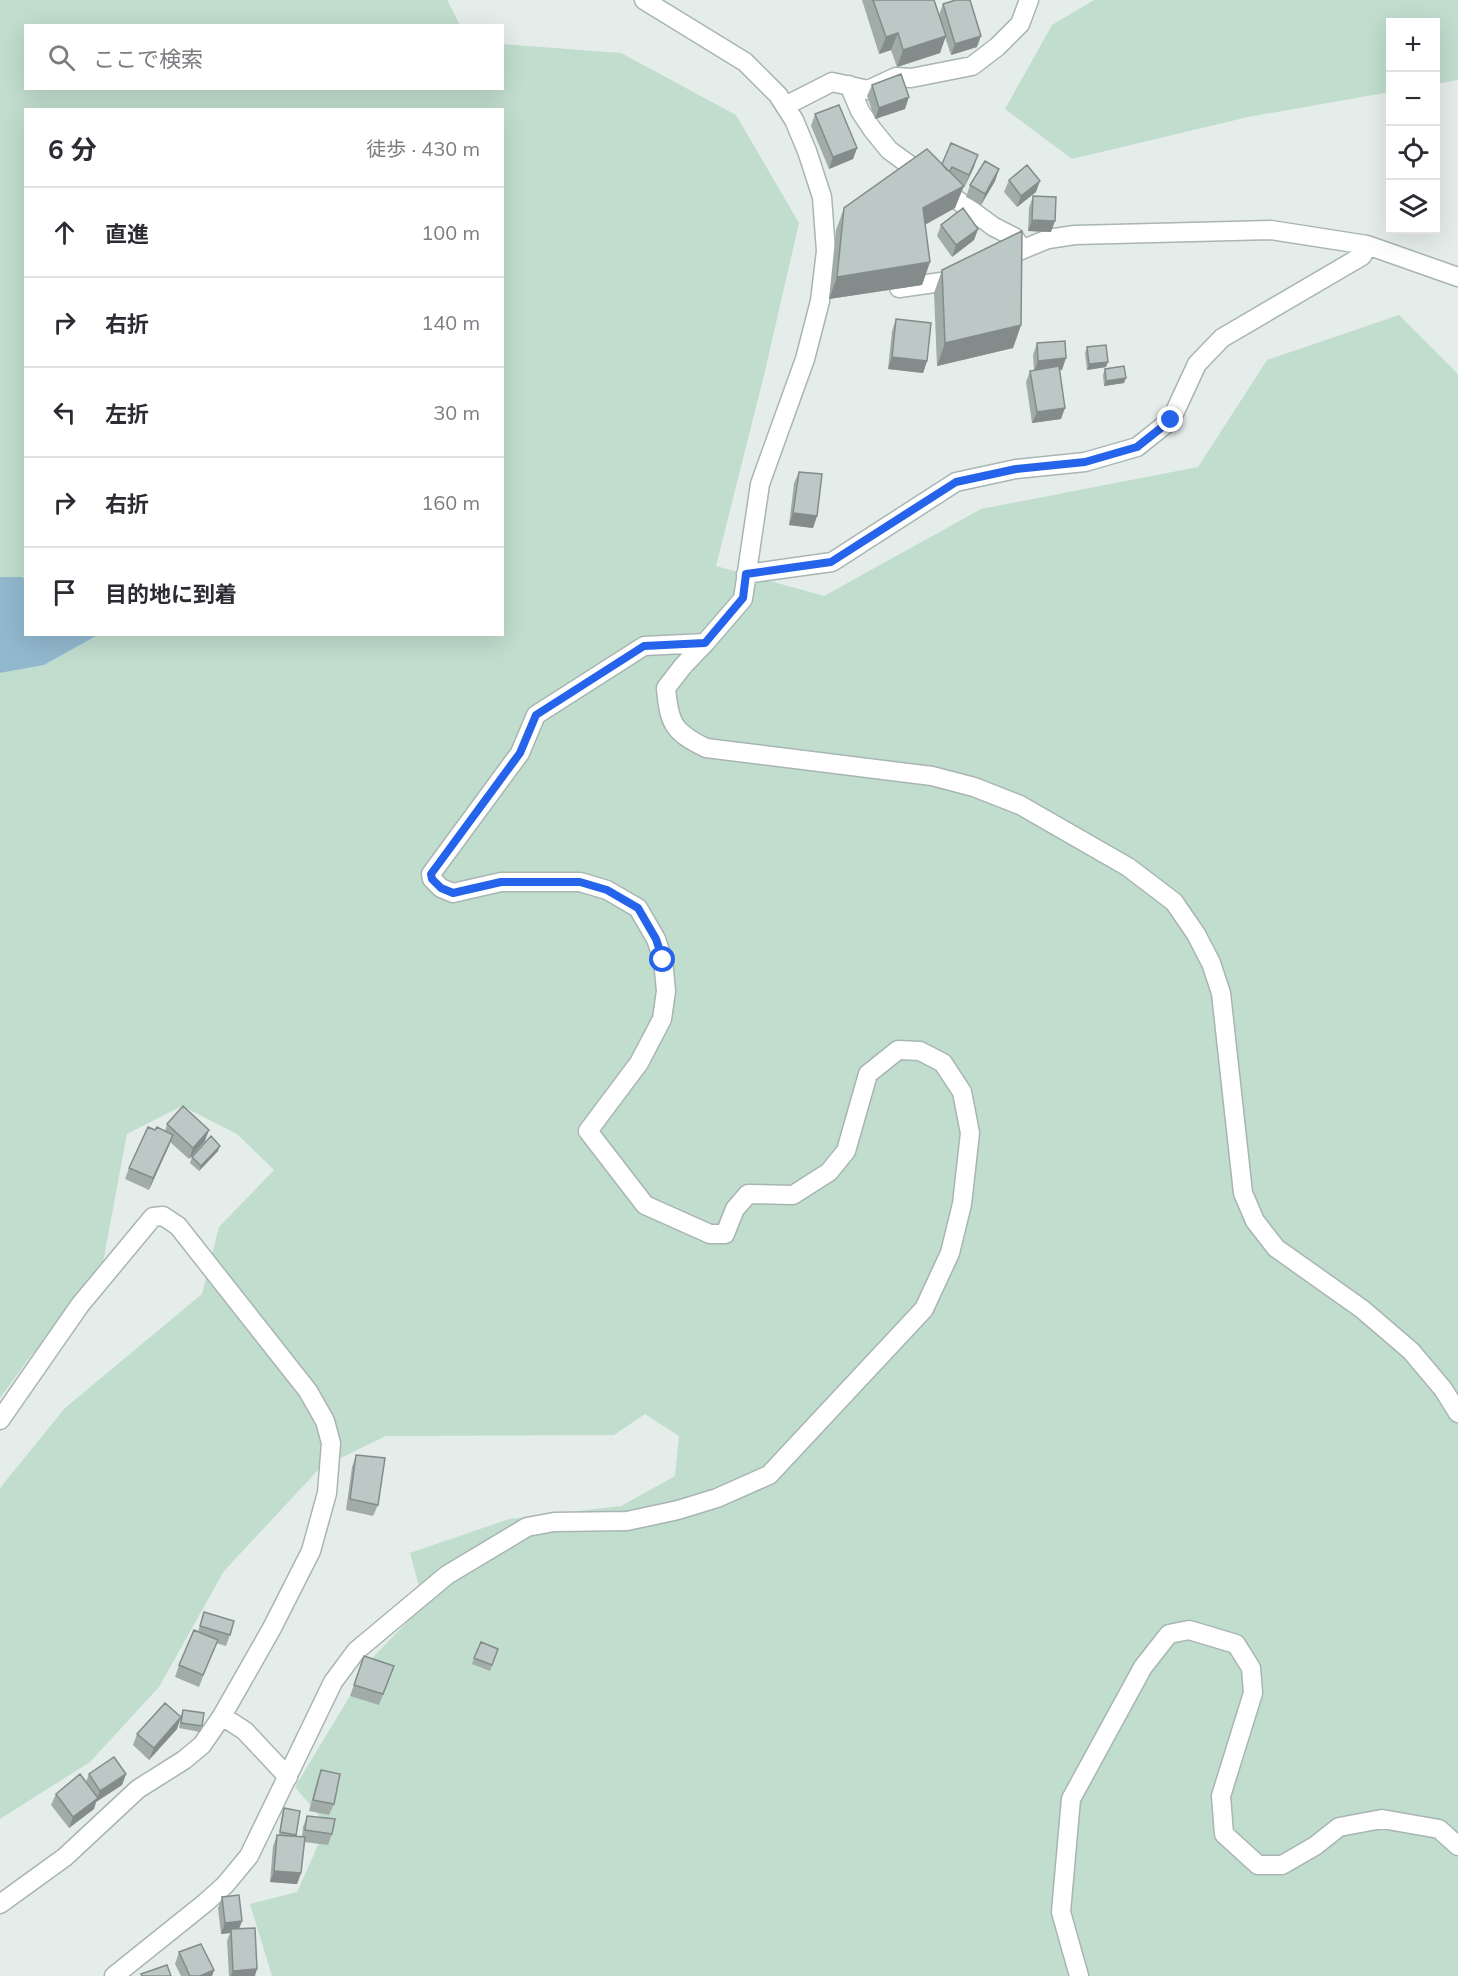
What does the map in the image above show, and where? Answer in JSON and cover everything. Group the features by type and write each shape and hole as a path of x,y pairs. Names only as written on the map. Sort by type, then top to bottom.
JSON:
{"street":[{"path":"644,0 745,62 778,95 794,120 822,197 826,251 820,301 805,359 760,484 743,598 666,688 668,715 685,738 706,748 932,776 974,788 1020,805 1120,863 1174,902 1196,934 1221,993 1243,1193 1255,1221 1275,1248 1362,1309 1411,1351 1443,1389 1458,1413"},
{"path":"785,106 832,82 868,90 896,77 911,78 972,66 997,47 1020,24 1029,0"},
{"path":"849,85 860,111 889,150 994,227 1014,237 1022,249"},
{"path":"887,290 948,281 1048,239 1075,236 1271,230 1367,245 1458,277"},
{"path":"746,574 831,562 956,482 1016,469 1085,462 1137,447 1171,420 1197,364 1222,338 1362,256 1367,245"},
{"path":"820,301 840,298"},
{"path":"114,1976 225,1885 249,1856 333,1682 356,1651 447,1575 527,1527 554,1522 627,1521 717,1498 769,1475 924,1310 950,1253 962,1204 970,1133 962,1092 943,1063 920,1051 898,1050 868,1074 846,1151 829,1172 794,1195 748,1194 735,1209 725,1234 710,1234 645,1205 588,1131 639,1063 662,1019 666,991 663,960 656,939 638,908 607,890 580,882 501,882 453,893 441,888 432,879 431,874 520,753 536,715 644,646 705,643"},
{"path":"0,1420 80,1305 153,1217 163,1216 178,1226 308,1391 325,1421 332,1443 327,1492 311,1551 272,1628 222,1716 202,1745 184,1760 138,1789 65,1857 0,1904"},
{"path":"1078,1976 1061,1912 1071,1799 1143,1667 1169,1634 1189,1630 1236,1644 1251,1668 1253,1693 1221,1796 1224,1834 1258,1865 1282,1865 1315,1846 1339,1827 1382,1819 1439,1829 1458,1846"},
{"path":"222,1716 245,1731 288,1777"}],"green space":[{"path":"0,0 447,0 459,24 24,24 24,90 504,90 504,44 621,53 736,115 799,223 716,566 824,596 981,509 1198,467 1267,360 1399,315 1458,374 1458,1976 272,1976 250,1904 297,1892 327,1825 295,1787 374,1656 424,1605 410,1553 509,1519 621,1506 675,1476 679,1436 645,1414 614,1435 386,1436 320,1468 224,1571 159,1687 90,1762 0,1819 0,1488 65,1408 202,1294 219,1227 274,1170 237,1134 182,1106 127,1134 101,1273 30,1357 0,1398 0,673 44,665 96,636 504,636 504,108 24,108 24,578 0,577"},
{"path":"1094,0 1458,0 1458,80 1440,83 1440,18 1386,18 1386,93 1248,117 1072,159 1005,109 1052,25"}],"water":[{"path":"0,577 24,578 24,636 96,636 44,665 0,673"}],"building":[{"path":"873,0 934,0 946,36 903,50 898,33 886,37"},
{"path":"956,0 970,0 981,36 955,44 943,4"},
{"path":"901,74 909,97 879,108 872,85"},
{"path":"839,105 857,148 833,157 815,114"},
{"path":"951,143 978,155 969,175 952,167 950,171 947,170 942,164"},
{"path":"927,149 964,186 923,208 930,262 837,277 844,208"},
{"path":"985,161 999,169 985,194 970,185"},
{"path":"1027,165 1040,181 1021,196 1009,180"},
{"path":"1033,196 1056,197 1055,221 1032,220"},
{"path":"963,208 978,229 956,245 941,225"},
{"path":"1022,231 1021,325 945,343 942,270"},
{"path":"896,319 931,323 927,361 892,357"},
{"path":"1065,341 1066,358 1038,361 1037,343"},
{"path":"1106,345 1108,362 1089,364 1087,347"},
{"path":"1059,366 1065,408 1037,412 1030,371"},
{"path":"1124,366 1126,378 1106,381 1105,369"},
{"path":"799,472 822,474 817,516 793,513"},
{"path":"183,1106 209,1130 193,1148 167,1124"},
{"path":"148,1127 155,1130 157,1127 173,1135 153,1178 129,1168"},
{"path":"211,1136 220,1146 201,1166 192,1157"},
{"path":"356,1455 385,1458 378,1505 350,1499"},
{"path":"204,1612 234,1621 230,1635 200,1626"},
{"path":"194,1630 218,1640 203,1675 179,1665"},
{"path":"481,1642 498,1649 492,1665 474,1658"},
{"path":"364,1656 394,1666 383,1694 354,1685"},
{"path":"165,1703 181,1717 154,1748 137,1734"},
{"path":"183,1710 204,1713 202,1726 181,1723"},
{"path":"114,1757 126,1774 100,1791 89,1774"},
{"path":"321,1770 340,1774 334,1804 313,1800"},
{"path":"80,1774 98,1798 73,1817 56,1794"},
{"path":"284,1808 300,1811 296,1835 280,1832"},
{"path":"307,1816 335,1819 332,1834 305,1830"},
{"path":"277,1835 305,1837 301,1873 274,1871"},
{"path":"239,1895 242,1921 225,1923 222,1897"},
{"path":"255,1928 257,1969 233,1971 231,1929"},
{"path":"201,1944 214,1970 200,1976 190,1976 179,1952"},
{"path":"167,1965 171,1976 142,1976 141,1974"}],"route":[{"path":"663,960 656,939 638,908 607,890 580,882 501,882 453,893 441,888 432,879 431,874 520,753 536,715 610,670 644,646 705,643 743,598 746,574 831,562 956,482 1016,469 1085,462 1137,447 1171,420"}]}
